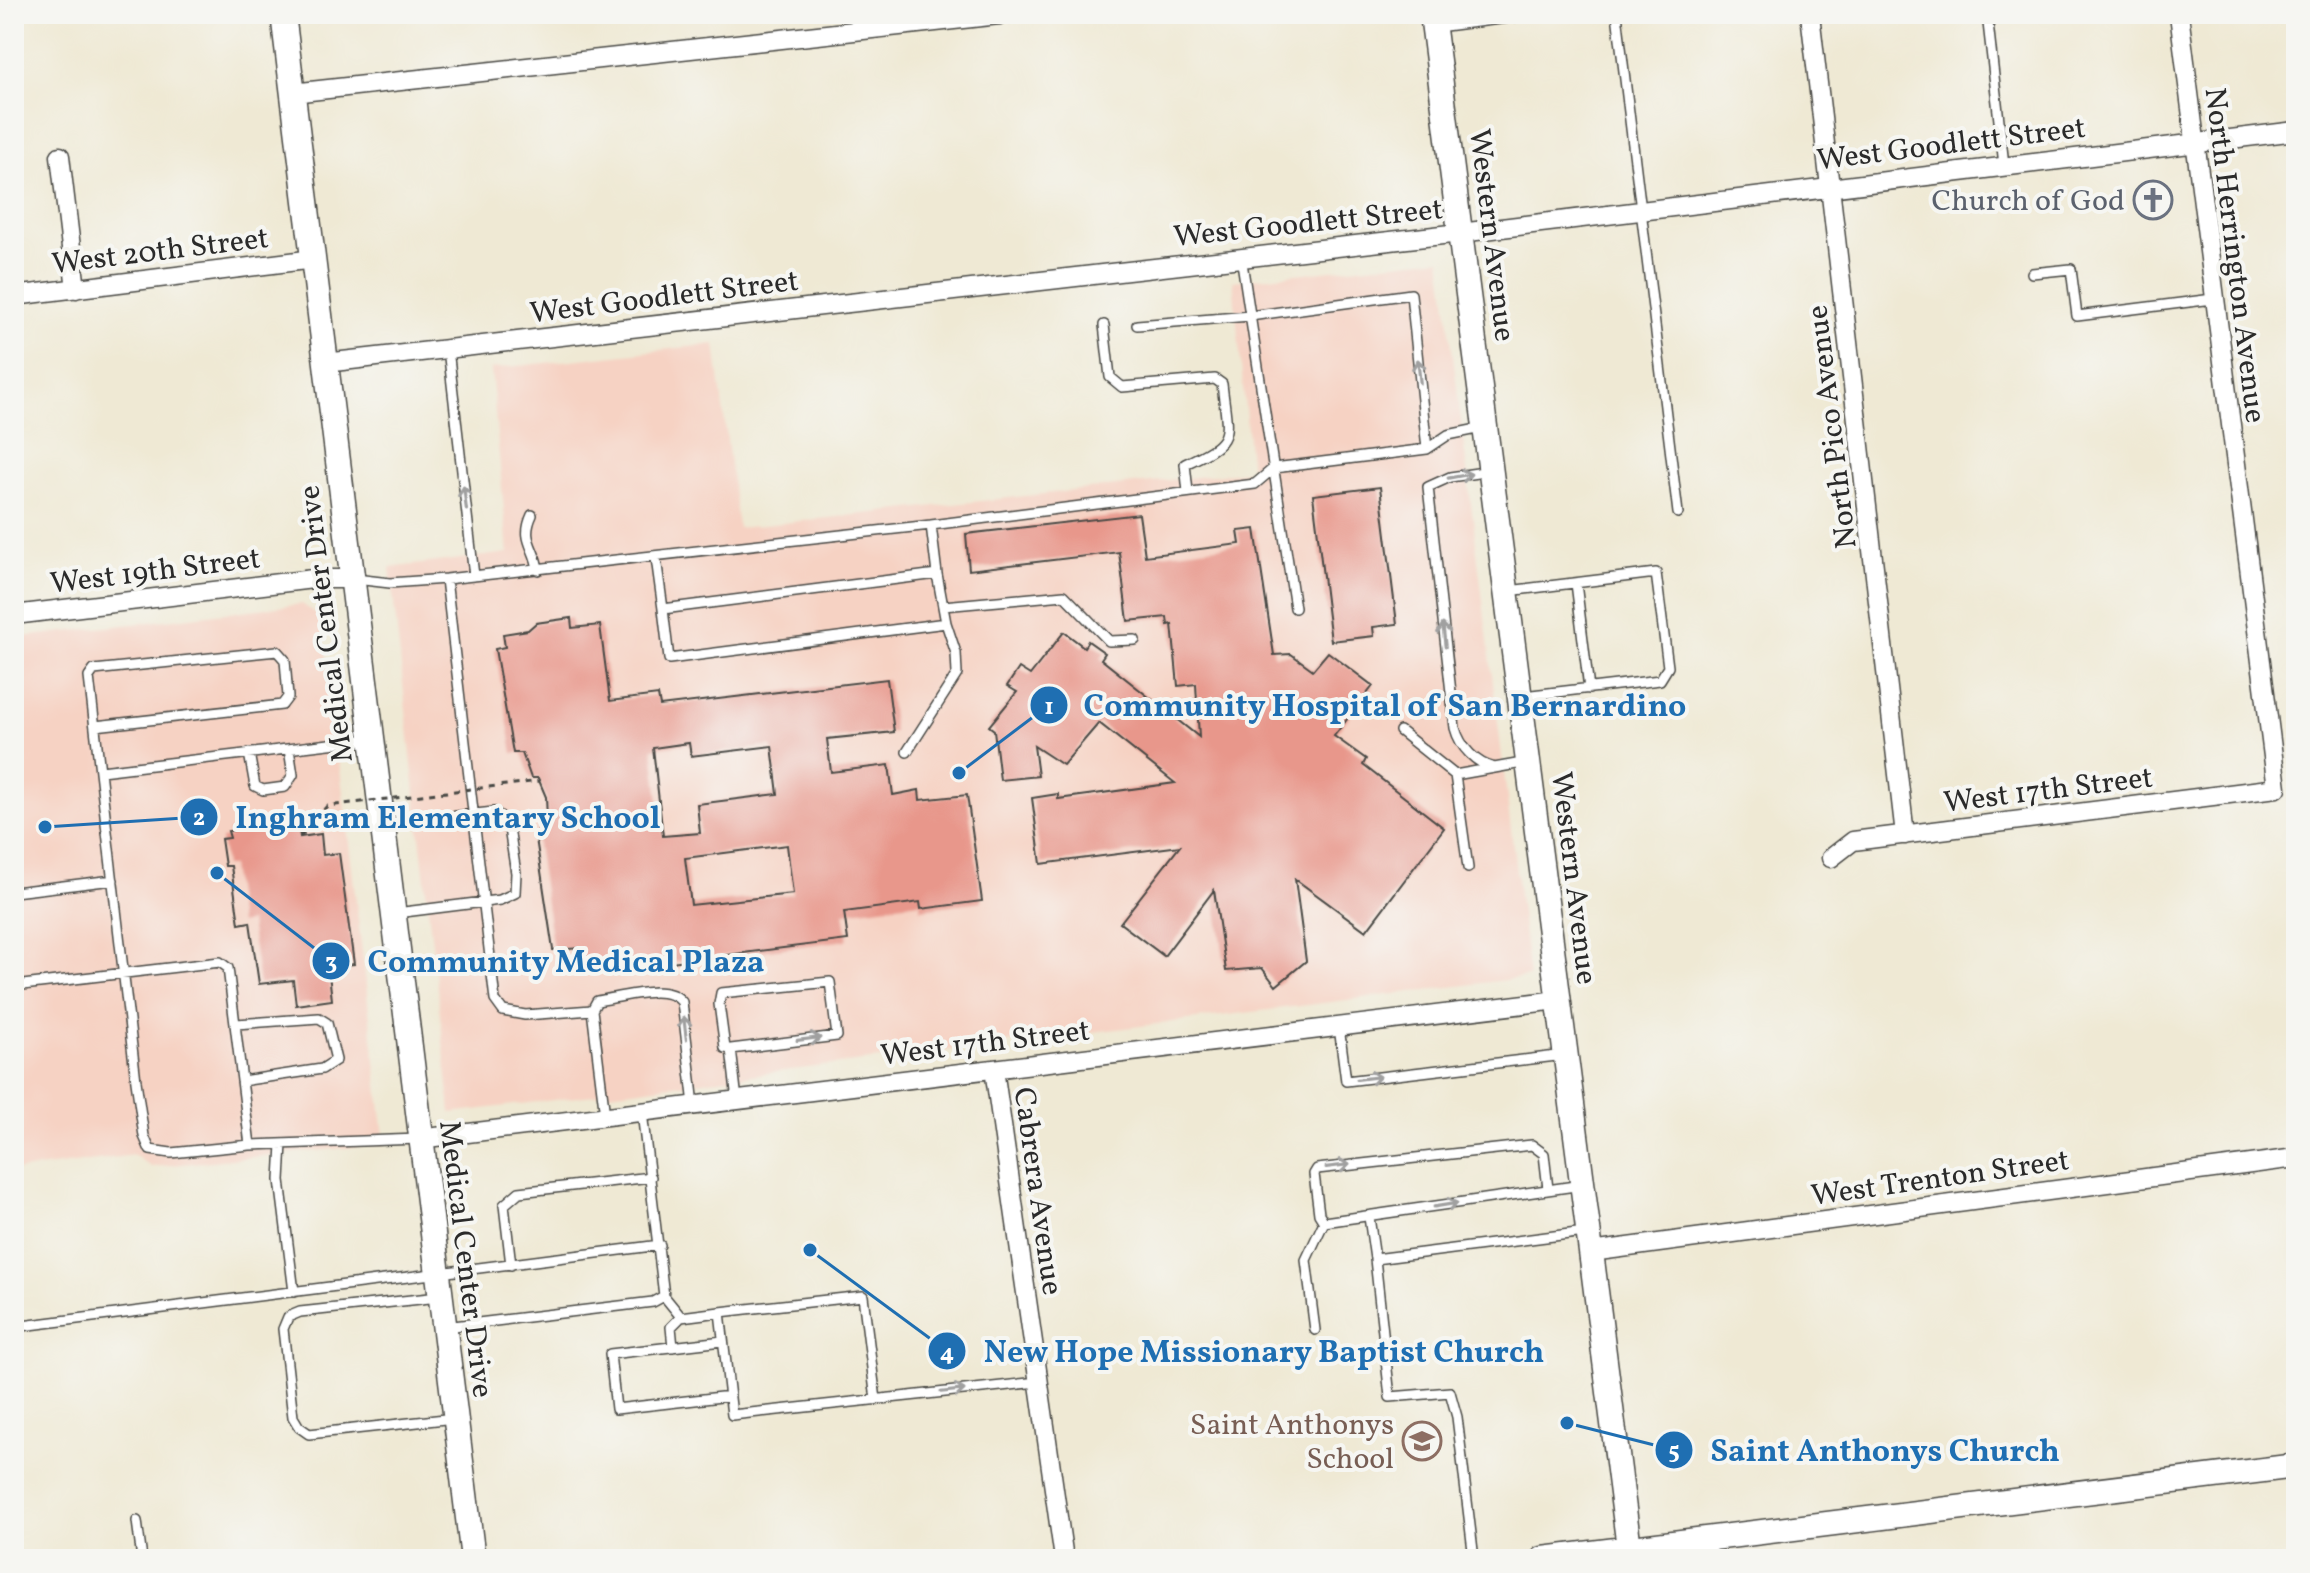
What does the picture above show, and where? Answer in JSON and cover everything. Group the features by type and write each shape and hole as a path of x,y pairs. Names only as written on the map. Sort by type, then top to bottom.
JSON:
{"street":[{"name":"Medical Center Drive","path":"283,14 473,1559"},
{"path":"292,93 1008,14"},
{"name":"North Pico Avenue","path":"1810,14 1905,835"},
{"name":"North Herrington Avenue","path":"2179,14 2277,788"},
{"name":"Western Avenue","path":"1433,20 1629,1554"},
{"name":"West Goodlett Street","path":"325,363 1460,233 1831,185 2296,131"},
{"path":"60,156 76,289"},
{"name":"West 20th Street","path":"14,296 314,259"},
{"name":"West 19th Street","path":"14,615 313,579 352,579"},
{"name":"West 17th Street","path":"1831,858 1853,841 2277,788"},
{"name":"West 17th Street","path":"419,1139 1558,1000"},
{"name":"Cabrera Avenue","path":"994,1069 1064,1559"},
{"name":"West Trenton Street","path":"1589,1242 2296,1158"},
{"path":"1543,1559 1629,1554 2296,1466"}],"lane":[{"path":"1617,14 1678,513"},
{"path":"1987,14 2004,165"},
{"path":"1433,20 1516,17"},
{"path":"1241,256 1295,608"},
{"path":"2032,273 2071,269 2077,316 2213,299"},
{"path":"1137,325 1250,316 1411,294 1427,449"},
{"path":"1104,325 1110,377 1122,387 1215,379 1222,384 1227,431 1219,448 1185,464 1188,492"},
{"path":"448,349 474,576"},
{"path":"352,579 390,583 474,576 538,564 656,558 1255,484 1274,468 1427,449 1448,435 1485,427"},
{"path":"1491,471 1450,477 1428,487 1455,728 1465,749 1480,762 1495,768"},
{"path":"532,515 527,526 529,550 538,564"},
{"path":"907,752 957,674 956,653 946,623 931,525"},
{"path":"656,558 669,659 946,623"},
{"path":"1506,591 1656,573 1668,667 1660,680 1519,697"},
{"path":"663,609 937,574"},
{"path":"446,579 495,1000 503,1011 525,1015 592,1010"},
{"path":"1576,583 1589,689"},
{"path":"943,606 1064,595 1109,641 1135,640"},
{"path":"95,726 282,705 288,697 285,660 277,651 94,670 89,677 136,1081 144,1136 150,1150 171,1153 250,1145 419,1139"},
{"path":"1400,731 1455,775 1468,868"},
{"path":"101,771 371,739"},
{"path":"249,753 255,786 272,789 285,787 293,775 289,749"},
{"path":"1455,775 1528,762"},
{"path":"381,824 494,812 508,822 516,873 515,893 485,902 393,913"},
{"path":"14,892 113,880"},
{"path":"14,986 220,962 228,968 250,1145"},
{"path":"830,982 837,1036 731,1049 725,1048 719,1004 721,993 830,982"},
{"path":"605,1116 592,1010 597,1001 661,993 679,997 694,1105"},
{"path":"236,1024 319,1018 327,1023 336,1060 322,1069 242,1081"},
{"path":"1339,1027 1346,1081 1565,1055"},
{"path":"731,1049 737,1100"},
{"path":"642,1112 664,1296 681,1317"},
{"path":"282,1144 280,1180 294,1292"},
{"path":"1324,1222 1319,1214 1314,1174 1324,1167 1532,1145 1544,1154 1548,1189"},
{"path":"511,1265 504,1205 519,1192 651,1177"},
{"path":"1324,1222 1582,1185"},
{"path":"1369,1217 1390,1397 1450,1392 1457,1417 1474,1559"},
{"path":"1315,1330 1306,1260 1324,1222"},
{"path":"1375,1259 1589,1242"},
{"path":"455,1418 309,1434 299,1427 293,1417 283,1329 288,1317 300,1312 438,1286 511,1265 660,1245"},
{"path":"14,1327 294,1292 438,1286"},
{"path":"443,1327 653,1302 664,1296"},
{"path":"673,1347 671,1327 681,1317 863,1296 876,1400"},
{"path":"720,1312 732,1415 1038,1382"},
{"path":"723,1341 610,1354 616,1409 730,1396"},
{"path":"137,1521 142,1559"}],"path":[{"path":"300,837 327,806 540,781"}],"shaded area":[{"path":"1441,258 1529,977 451,1113 390,568 508,553 491,369 715,344 738,528 1251,471 1233,281"},
{"path":"302,604 322,618 385,1144 151,1167 134,1155 14,1171 14,638"}],"building":[{"path":"1380,487 1397,624 1373,627 1374,636 1331,641 1313,495"},
{"path":"1139,514 1145,556 1240,544 1238,531 1255,529 1274,655 1291,654 1313,670 1328,652 1373,686 1334,736 1366,759 1363,765 1444,828 1366,931 1295,879 1306,961 1276,986 1262,968 1226,971 1214,890 1164,956 1120,923 1180,846 1041,864 1032,798 1058,794 1058,799 1175,783 1099,723 1063,765 1034,746 1038,776 1000,780 994,730 989,726 1017,692 1007,686 1019,668 1030,675 1064,632 1084,647 1088,641 1105,653 1101,659 1199,737 1196,684 1178,686 1172,624 1168,625 1167,617 1128,621 1119,552 969,570 966,534"},
{"path":"571,618 572,628 600,625 610,701 658,695 660,706 887,679 894,732 827,739 831,772 889,765 893,795 919,790 920,800 967,795 982,901 921,909 920,902 844,912 848,940 583,973 581,948 553,950 535,832 539,832 537,821 547,819 546,797 538,778 531,778 522,753 513,753 495,649 505,647 503,634 528,630 536,623","holes":["689,743 691,756 772,746 778,794 697,804 700,833 663,836 653,748","787,845 793,894 691,905 685,858"]},
{"path":"298,822 300,837 321,834 323,855 339,853 354,964 343,965 344,972 329,974 332,1000 296,1005 293,980 259,984 250,922 239,924 231,866 225,866 221,839 230,838 228,831"}],"place":[{"name":"Church of God","path":"2153,200"},
{"name":"Community Hospital of San Bernardino","path":"959,773"},
{"name":"Inghram Elementary School","path":"45,827"},
{"name":"Community Medical Plaza","path":"217,873"},
{"name":"New Hope Missionary Baptist Church","path":"810,1250"},
{"name":"Saint Anthonys Church","path":"1567,1423"},
{"name":"Saint Anthonys School","path":"1422,1441"}]}
